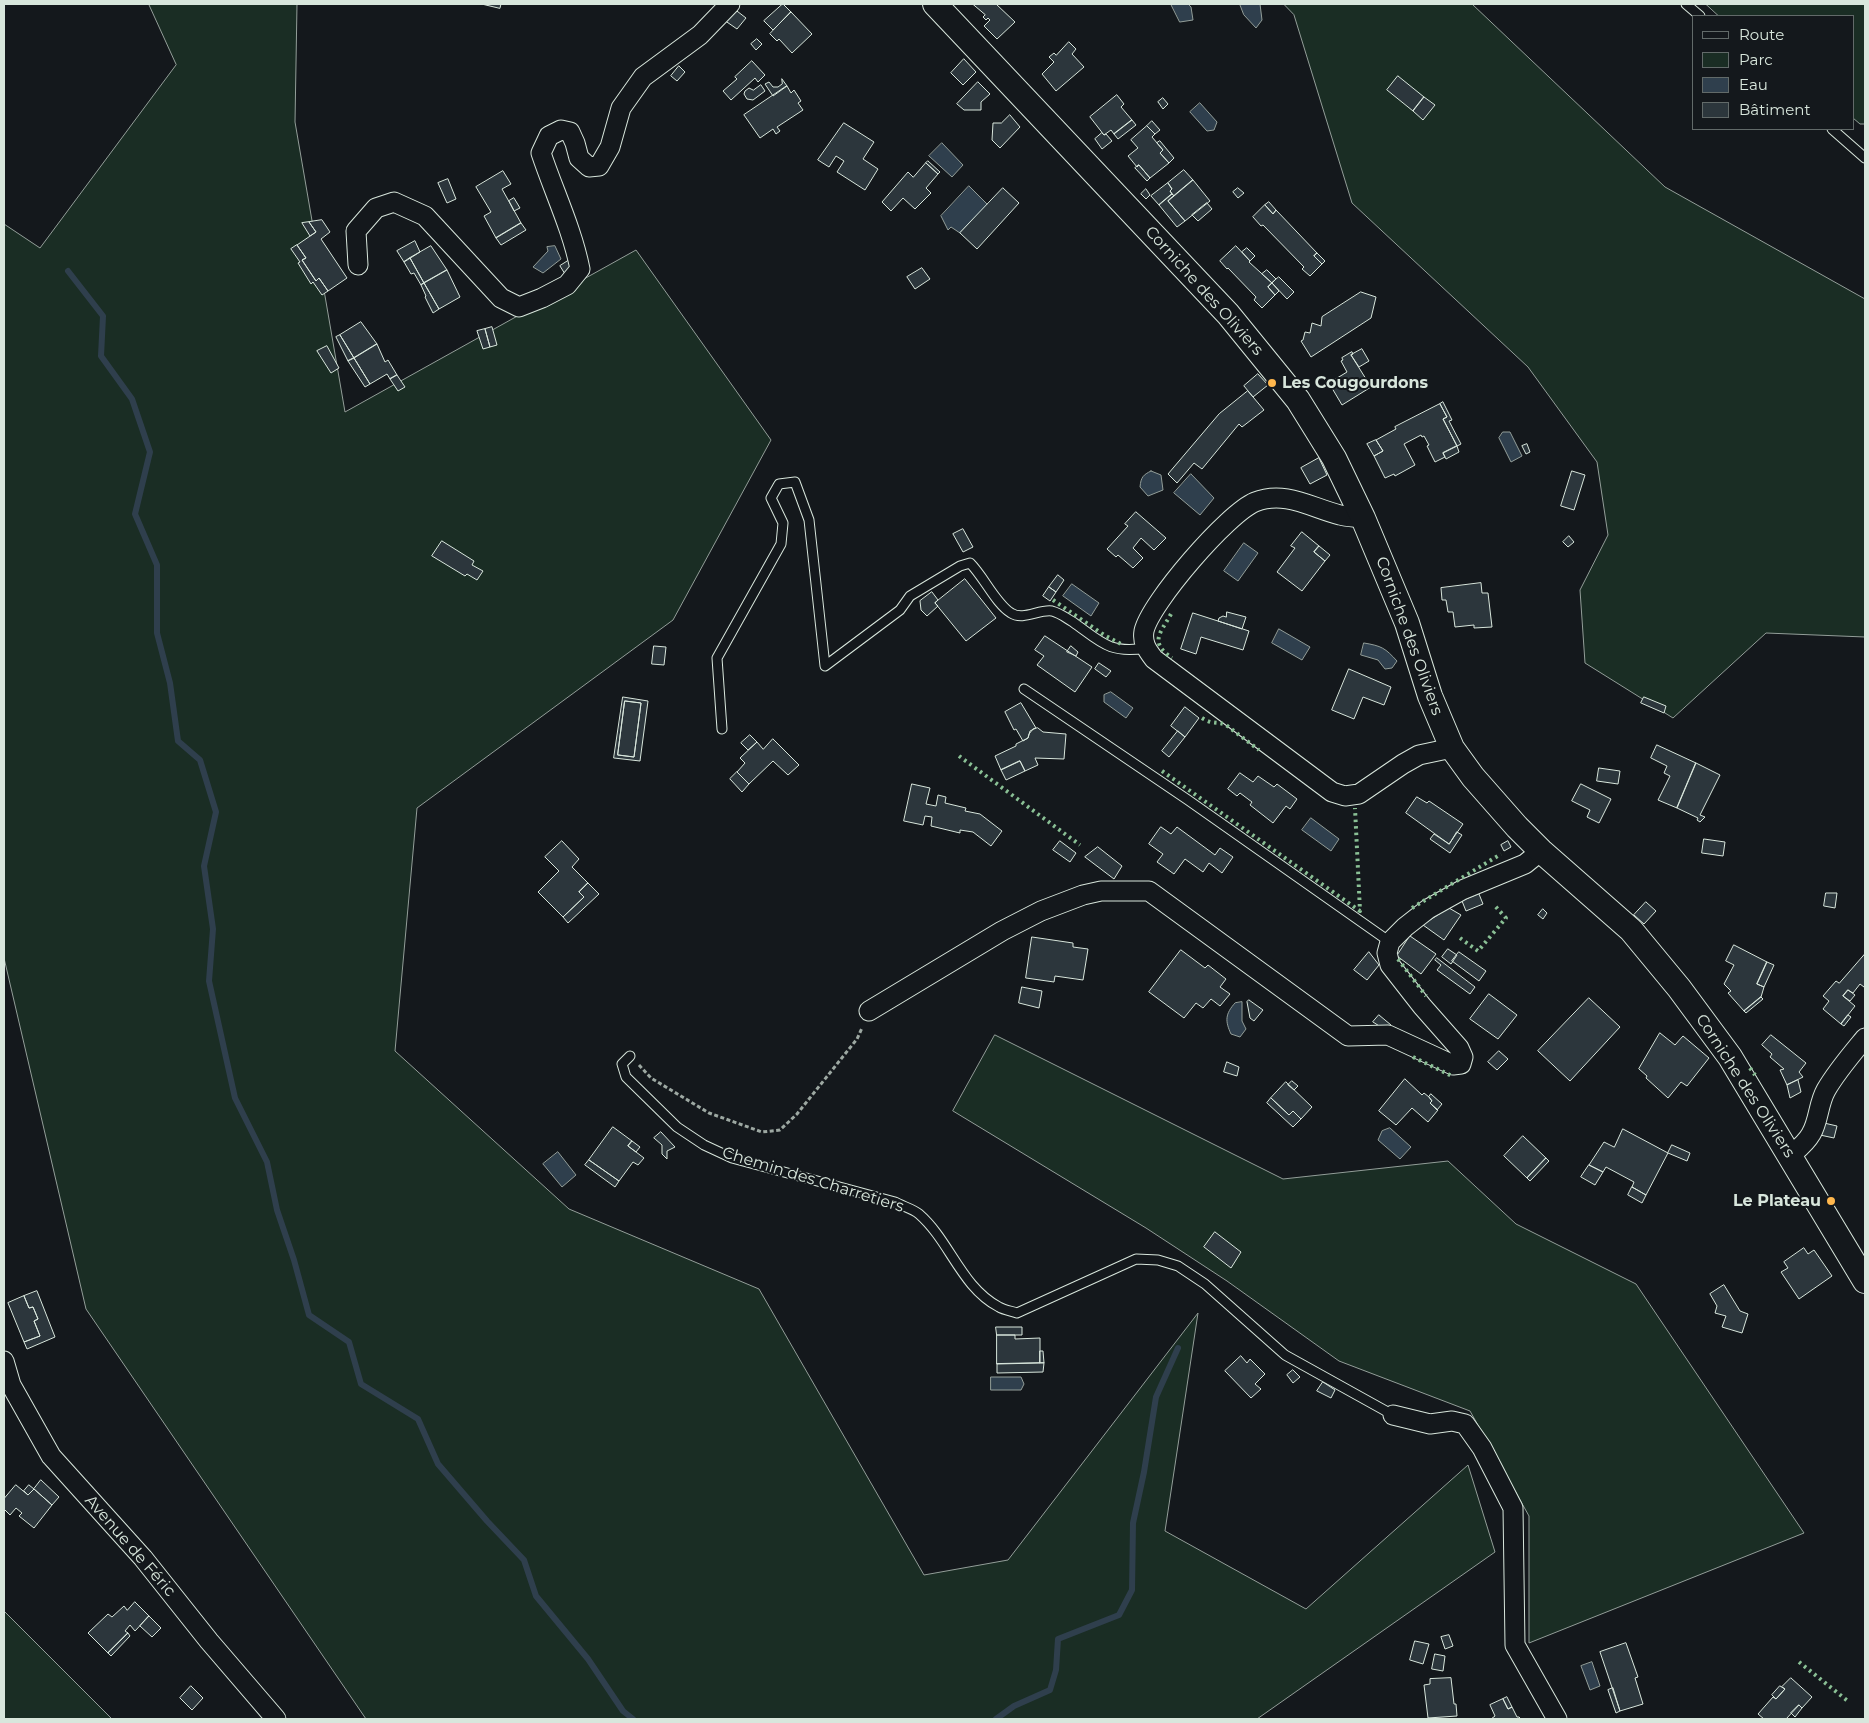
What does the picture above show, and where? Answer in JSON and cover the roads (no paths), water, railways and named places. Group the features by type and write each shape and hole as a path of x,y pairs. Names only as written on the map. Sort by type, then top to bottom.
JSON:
{"street":[{"path":"358,265 356,230 376,208 394,202 424,216 501,298 519,307 567,285 580,269 572,236 541,153 550,136 561,130 570,132 576,143 579,158 589,167 599,166 610,147 621,108 643,77 700,35 730,4"},
{"name":"Corniche des Oliviers","path":"936,4 1228,314 1298,400 1334,458 1363,518 1407,623 1430,696 1452,748 1473,777 1541,851 1631,930 1654,956 1730,1058 1865,1281"},
{"path":"1363,518 1340,515 1306,503 1278,497 1255,502 1231,518 1208,540 1160,601 1144,629 1146,648 1154,659 1332,792 1338,794 1345,796 1360,794 1419,755 1452,748"},
{"path":"869,1010 1041,911 1083,895 1101,891 1149,891 1348,1036 1388,1035 1453,1065 1461,1064 1463,1057 1460,1048 1422,1006 1390,965 1387,953 1390,942 1428,909 1462,890 1525,864 1541,851"},
{"path":"1790,1156 1804,1143 1812,1132 1825,1091 1865,1038"},
{"name":"Avenue de Féric","path":"4,1361 11,1385 51,1456 143,1558 209,1641 276,1719"},
{"name":"Chemin des Charretiers","path":"1393,1415 1430,1424 1452,1421 1465,1424 1482,1448 1513,1508 1515,1644 1557,1719"}],"lane":[{"path":"1686,4 1699,15"},
{"path":"1833,130 1865,158"},
{"path":"722,729 717,658 781,544 782,523 771,498 779,484 795,482 809,520 825,666 900,610 910,596 960,566 970,563 978,571 1005,609 1014,615 1024,616 1039,611 1052,611 1063,616 1109,648 1132,650 1146,648"},
{"path":"1024,689 1188,800 1390,942"},
{"name":"Chemin des Charretiers","path":"630,1056 622,1064 626,1077 677,1127 704,1145 732,1158 895,1202 918,1213 936,1232 964,1276 985,1297 1000,1308 1017,1313 1136,1259 1158,1260 1178,1266 1205,1284 1285,1355 1393,1415"}],"water":[{"path":"1171,4 1188,4 1191,7 1193,20 1180,22"},
{"path":"1240,4 1260,4 1262,20 1256,28 1244,15"},
{"path":"1200,103 1217,122 1214,130 1207,131 1190,112"},
{"path":"942,143 963,165 952,177 929,156"},
{"path":"969,186 988,205 960,233 951,227 948,230 941,216"},
{"path":"555,246 561,259 543,273 533,267 548,251 547,247"},
{"path":"1503,432 1510,432 1522,456 1511,462 1499,438"},
{"path":"1151,471 1161,475 1163,490 1148,496 1140,487 1143,477"},
{"path":"1191,474 1214,498 1200,515 1174,493"},
{"path":"1244,543 1258,553 1238,581 1224,571"},
{"path":"1072,584 1099,603 1091,616 1063,596"},
{"path":"1279,629 1310,647 1302,660 1272,643"},
{"path":"1364,643 1383,648 1397,661 1392,668 1385,669 1378,660 1361,655"},
{"path":"1111,692 1133,708 1126,718 1104,702 1104,695"},
{"path":"1311,818 1339,839 1331,851 1302,830"},
{"path":"1242,1002 1242,1021 1246,1029 1240,1037 1231,1034 1227,1018 1229,1011 1235,1003"},
{"path":"1390,1128 1411,1147 1400,1159 1378,1140 1382,1131"},
{"path":"558,1152 576,1175 562,1187 543,1164"},
{"path":"991,1377 1021,1377 1024,1384 1021,1390 991,1390"},
{"path":"1592,1662 1600,1686 1590,1690 1581,1666"}],"waterway":[{"path":"68,271 103,316 101,356 132,399 150,452 135,514 157,565 157,633 170,683 178,741 200,760 216,812 204,866 213,929 209,981 235,1098 267,1162 277,1210 294,1260 309,1315 349,1342 361,1384 418,1419 438,1464 487,1521 524,1560 536,1596 588,1659 623,1711 633,1719"},
{"path":"996,1719 1014,1706 1050,1690 1056,1670 1058,1639 1119,1615 1132,1590 1133,1523 1144,1472 1156,1397 1178,1348"}],"place":[{"name":"Les Cougourdons","path":"1272,383"},
{"name":"Le Plateau","path":"1831,1201"}]}
